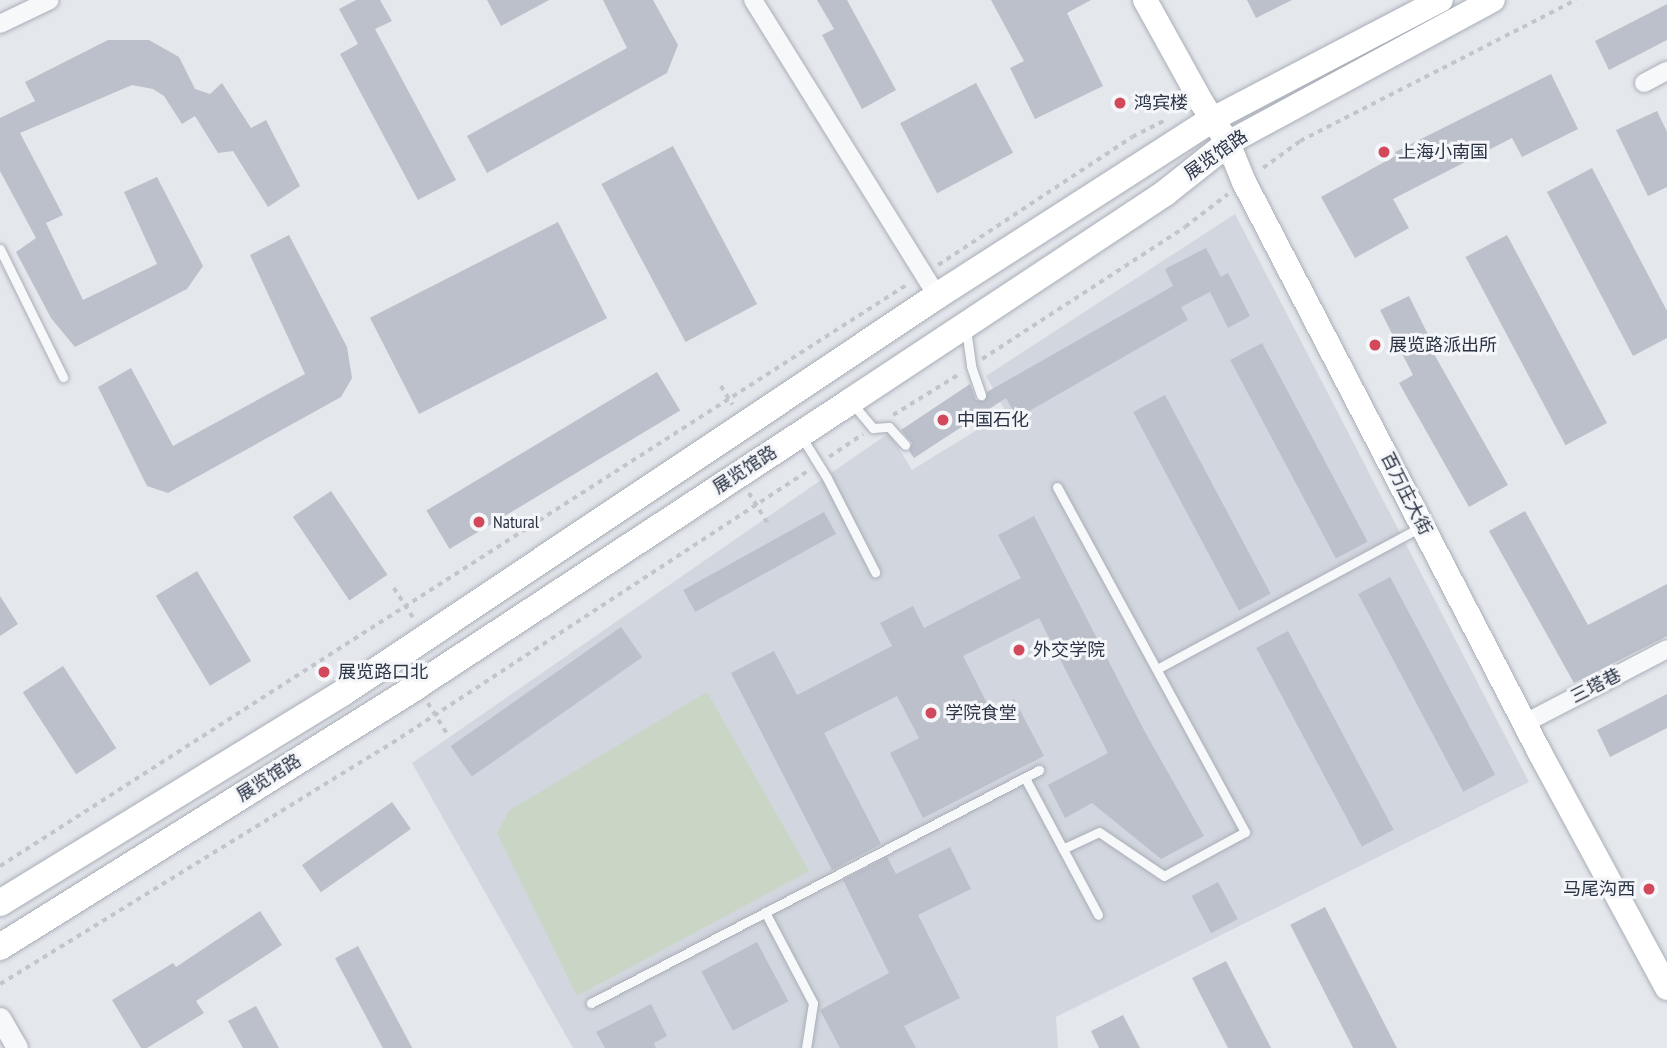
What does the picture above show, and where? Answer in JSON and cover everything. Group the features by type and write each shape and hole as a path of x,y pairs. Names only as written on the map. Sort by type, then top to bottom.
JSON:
{"main road":[{"name":"百万庄大街","path":"1145,0 1228,143 1244,182 1422,526 1667,988"},
{"name":"展览馆路","path":"0,903 341,694 931,285 1207,111 1441,0"},
{"name":"展览馆路","path":"0,947 417,686 1165,193 1228,143 1493,0"}],"street":[{"path":"0,24 50,0"},
{"path":"753,0 931,285"},
{"path":"1644,83 1667,71"},
{"name":"三塔巷","path":"1525,723 1667,649"},
{"path":"0,1018 17,1048"}],"lane":[{"path":"0,249 63,377"},
{"path":"966,324 971,366 981,395"},
{"path":"851,401 873,428 889,427 905,445"},
{"path":"800,435 875,572"},
{"path":"1057,487 1245,832 1164,876 1099,832 1063,849"},
{"path":"1157,669 1422,526"},
{"path":"591,1003 1039,771"},
{"path":"1025,778 1098,915"},
{"path":"765,912 813,1003 806,1048"}],"path":[{"path":"0,984 392,743 1185,227 1300,141 1576,0"},
{"path":"0,866 931,285 1132,137 1207,111"}],"shaded area":[{"name":"外交学院","path":"1235,214 1529,782 1056,1017 1058,1048 573,1048 412,763 889,433 912,470 1006,412 986,376"}],"green space":[{"path":"707,692 809,871 577,996 497,833 510,810"}],"building":[{"path":"356,0 380,0 392,21 375,29 456,180 418,200 340,54 358,44 339,9"},
{"path":"487,0 549,0 501,26"},
{"path":"603,0 653,0 678,45 667,73 487,173 467,136 627,48"},
{"path":"817,0 847,0 896,90 862,109 822,35 834,29"},
{"path":"991,0 1091,0 1067,13 1103,86 1035,119 1010,68 1024,61"},
{"path":"1247,0 1292,0 1256,18"},
{"path":"1667,4 1667,40 1609,70 1595,41"},
{"path":"108,40 149,40 179,57 195,89 210,94 222,83 251,128 266,120 300,186 268,207 233,151 218,153 195,116 182,124 164,96 153,89 132,85 20,133 63,215 46,223 83,300 157,264 124,192 157,177 203,266 187,289 75,347 51,318 16,252 36,238 0,171 0,118 35,101 25,82"},
{"path":"1551,74 1578,129 1522,157 1512,138 1393,199 1409,228 1355,258 1321,197 1397,155 1395,152"},
{"path":"976,83 1013,153 937,193 900,123"},
{"path":"1657,111 1667,132 1667,187 1648,196 1616,130"},
{"path":"673,146 757,304 686,342 601,184"},
{"path":"1592,168 1667,311 1667,338 1633,356 1547,192"},
{"path":"558,222 607,318 419,414 370,318"},
{"path":"289,235 347,347 352,378 341,397 168,493 147,486 98,387 131,368 173,446 305,374 250,255"},
{"path":"1507,235 1607,423 1565,445 1466,257"},
{"path":"1206,248 1221,277 1228,273 1250,316 1228,328 1210,292 1181,307 1188,320 1017,418 1006,398 914,458 909,451 912,443 901,430 970,384 976,400 984,401 987,392 1173,286 1165,269"},
{"path":"1409,296 1437,353 1434,354 1508,485 1469,507 1399,383 1413,375 1380,310"},
{"path":"1262,343 1368,542 1336,559 1230,360"},
{"path":"657,372 680,411 450,549 426,511"},
{"path":"1165,395 1271,594 1239,611 1133,412"},
{"path":"331,491 387,575 349,600 293,517"},
{"path":"1525,511 1588,625 1667,584 1667,636 1574,683 1489,531"},
{"path":"824,512 836,534 695,612 683,590"},
{"path":"1034,516 1145,732 1204,836 1161,859 1092,803 1065,818 1048,785 1108,753 1039,618 963,656 991,711 1014,699 1044,756 923,818 890,753 919,738 897,696 824,733 881,844 832,870 731,673 774,651 797,695 892,646 880,623 913,606 924,628 1021,578 998,535"},
{"path":"197,571 251,661 210,686 156,596"},
{"path":"1390,577 1495,775 1463,792 1358,594"},
{"path":"0,596 18,624 0,636"},
{"path":"621,627 642,657 472,777 451,746"},
{"path":"1288,631 1394,830 1362,847 1256,648"},
{"path":"63,666 116,748 76,774 23,692"},
{"path":"1667,694 1667,728 1610,757 1597,730"},
{"path":"392,802 411,829 321,892 302,865"},
{"path":"950,847 971,889 918,915 960,998 904,1026 916,1048 840,1048 820,1010 889,973 843,880 887,857 896,874"},
{"path":"1218,882 1238,919 1211,933 1192,896"},
{"path":"1325,907 1397,1048 1353,1048 1290,925"},
{"path":"260,911 282,945 196,1001 204,1013 147,1048 141,1048 112,1000 173,963 176,967"},
{"path":"757,942 788,1001 733,1031 701,972"},
{"path":"358,946 412,1048 383,1048 335,958"},
{"path":"1226,961 1271,1048 1228,1048 1192,978"},
{"path":"651,1004 667,1036 654,1043 656,1048 605,1048 596,1032"},
{"path":"256,1006 279,1048 243,1048 228,1021"},
{"path":"1123,1015 1140,1048 1099,1048 1091,1031"}],"place":[{"name":"鸿宾楼","path":"1120,103"},
{"name":"上海小南国","path":"1384,152"},
{"name":"展览路派出所","path":"1375,345"},
{"name":"中国石化","path":"943,420"},
{"name":"Natural","path":"479,522"},
{"name":"外交学院","path":"1019,650"},
{"name":"展览路口北","path":"324,672"},
{"name":"学院食堂","path":"931,713"},
{"name":"马尾沟西","path":"1649,889"}]}
